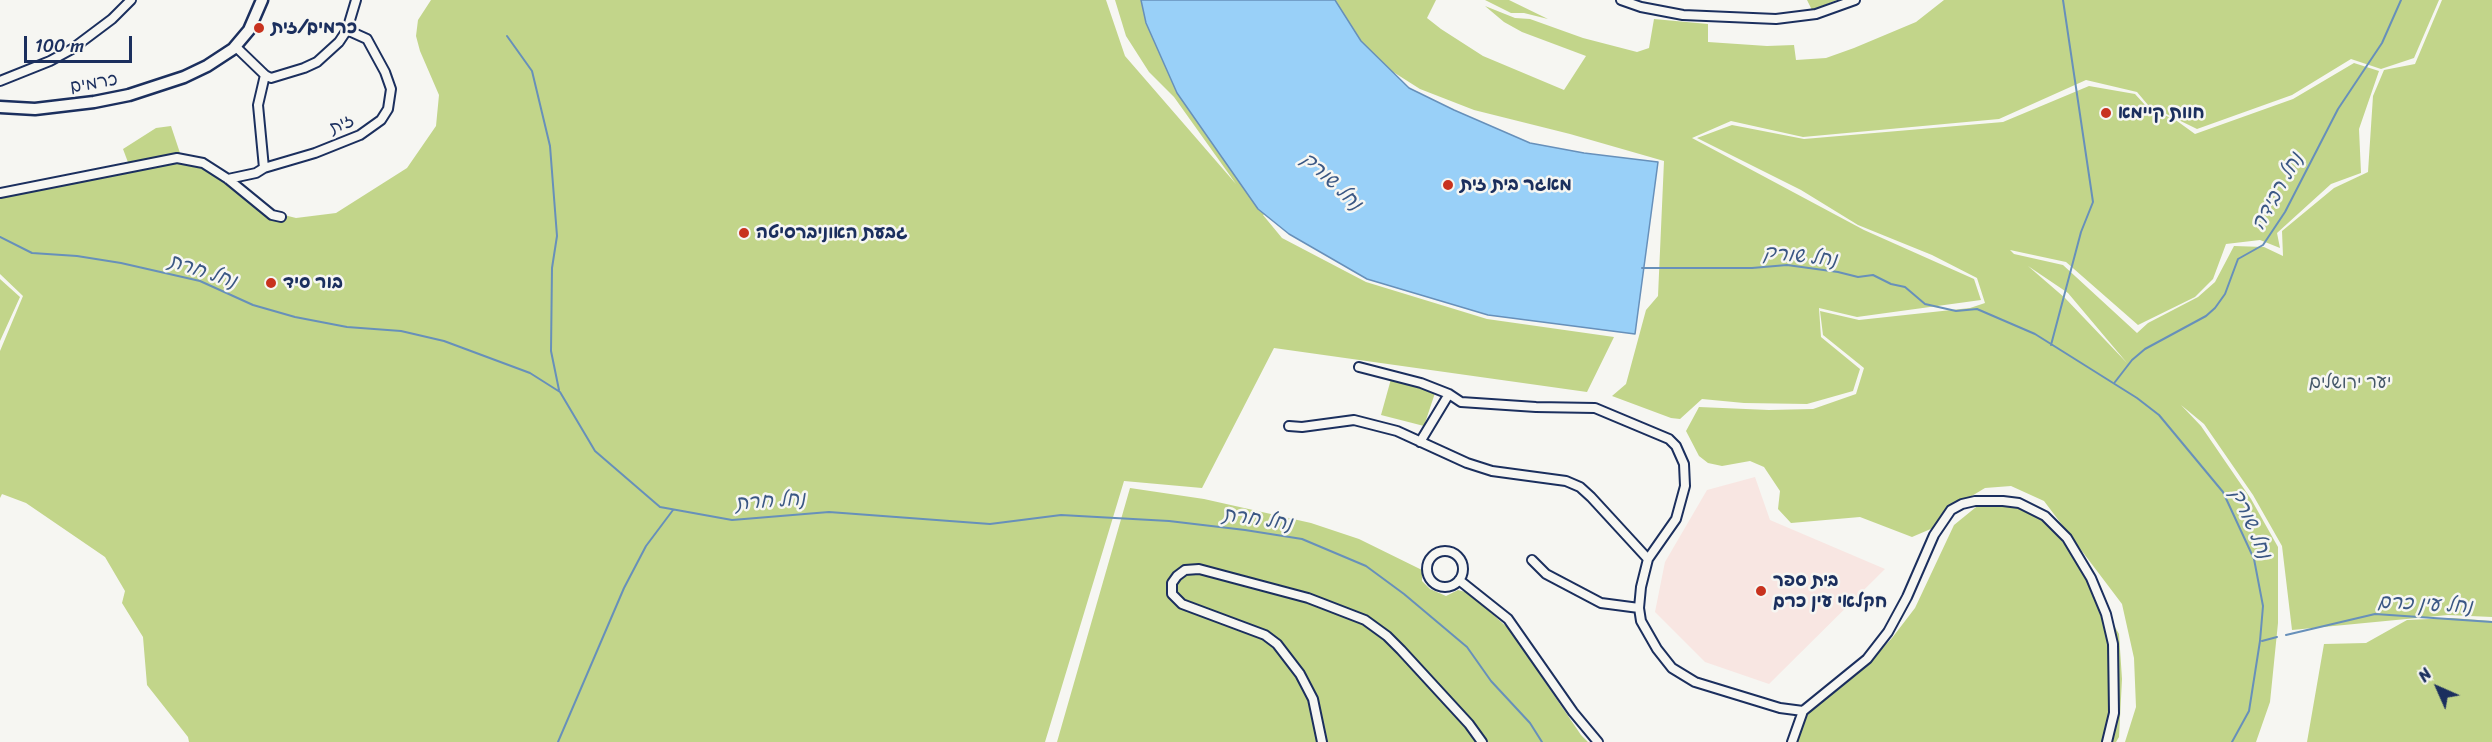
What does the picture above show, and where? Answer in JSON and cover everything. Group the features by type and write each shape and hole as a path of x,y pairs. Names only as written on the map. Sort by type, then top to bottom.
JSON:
{"street":[{"path":"0,81 50,61 72,49 112,19 131,0"},
{"name":"כרמים","path":"0,106 54,108 129,94 184,77 220,59 236,47 249,30 262,0"},
{"path":"236,47 271,78 293,72 317,62 339,42 347,30 356,0"},
{"path":"1621,0 1641,7 1683,15 1776,19 1816,14 1855,0"},
{"name":"זית","path":"228,179 256,173 264,168 315,153 360,135 381,120 388,109 391,89 386,72 367,39 347,30"},
{"path":"264,168 258,105 265,75"},
{"path":"0,193 177,158 203,163 228,179 272,215 281,218"},
{"path":"1359,367 1421,383 1449,394 1461,402 1595,408 1669,439 1676,446 1684,464 1684,486 1676,519 1648,559 1639,608 1641,621 1657,649 1672,668 1695,681 1780,708 1803,711"},
{"path":"1420,442 1449,394"},
{"path":"1289,426 1302,427 1354,420 1397,431 1467,464 1548,480 1566,481 1580,487 1648,559"},
{"path":"1792,742 1803,711 1867,659 1883,640 1907,597 1934,535 1951,510 1975,501 2019,503 2045,516 2067,538 2091,578 2106,614 2113,644 2114,713 2107,742"},
{"path":"1442,551 1448,551 1459,557 1463,568 1459,580 1449,586 1443,586 1431,580 1427,568 1432,557 1442,551"},
{"path":"1532,560 1546,574 1601,603 1639,608"},
{"path":"1322,742 1313,699 1300,674 1277,644 1265,635 1182,604 1172,594 1172,583 1177,576 1185,570 1199,569 1308,598 1365,620 1401,650 1482,742"},
{"path":"1459,580 1508,619 1573,712 1599,742"}],"shaded area":[{"name":"בית ספר חקלאי עין כרם","path":"1755,477 1770,520 1885,569 1769,684 1705,662 1655,612 1665,562 1707,490"}],"green space":[{"path":"431,0 1106,0 1125,56 1236,184 1174,97 1149,72 1126,36 1115,0 1156,0 1274,209 1263,215 1282,238 1366,282 1487,319 1614,337 1587,392 1274,348 1202,488 1124,481 1045,742 189,742 188,737 147,685 143,637 122,603 125,591 105,557 26,503 2,494 0,498 0,351 23,296 0,274 0,193 129,165 123,149 156,128 171,126 180,153 268,211 296,218 336,213 407,168 436,126 439,95 416,36 418,20"},
{"path":"1333,0 1436,0 1427,18 1441,29 1483,56 1564,90 1586,56 1522,32 1504,22 1485,6 1515,18 1530,19 1583,38 1637,52 1649,48 1654,19 1708,24 1708,42 1767,46 1794,45 1796,60 1826,58 1854,48 1916,22 1944,0 2439,0 2414,58 2381,69 2351,59 2292,95 2197,129 2148,105 2137,92 2086,80 1999,119 1803,137 1731,121 1692,138 1864,230 1974,279 1981,300 1857,317 1819,308 1821,337 1860,369 1853,391 1807,404 1744,403 1702,399 1680,419 1671,418 1612,396 1626,384 1646,310 1658,296 1664,161 1474,110 1420,89 1379,63 1358,42"},
{"path":"1485,0 1509,0 1548,19 1524,13 1511,13"},
{"path":"1807,0 1837,0 1812,10"},
{"name":"יער ירושלים","path":"2442,0 2492,0 2492,617 2448,615 2292,630 2282,546 2253,495 2204,424 2181,405 2201,426 2251,499 2278,547 2278,623 2270,702 2256,742 2125,742 2136,707 2134,658 2122,604 2044,501 2011,486 1985,488 1955,506 1933,528 1912,537 1860,517 1791,523 1778,509 1780,491 1764,467 1750,461 1722,466 1708,463 1699,456 1686,431 1699,407 1813,409 1856,394 1864,368 1823,335 1820,311 1859,320 1970,308 1985,303 1977,278 1932,255 1858,225 1801,190 1697,138 1732,125 1804,139 2003,122 2089,86 2135,94 2146,106 2177,121 2195,134 2293,99 2354,63 2379,71 2359,129 2361,173 2331,184 2277,233 2280,248 2260,240 2226,244 2213,279 2195,297 2138,325 2066,262 2010,250 2014,254 2063,265 2137,333 2148,323 2198,297 2215,282 2234,246 2264,247 2283,256 2282,231 2334,188 2368,172 2373,96 2384,70 2415,64","holes":["2028,266 2068,293 2127,363 2065,298"]},
{"path":"0,279 20,297 0,341"},
{"path":"1391,379 1435,393 1424,426 1381,415"},
{"path":"1130,488 1204,499 1311,523 1359,539 1422,570 1422,581 1430,589 1446,596 1458,590 1469,593 1509,629 1588,742 1057,742"},
{"path":"2002,500 2030,509 2044,519 2074,556 2119,634 2122,679 2119,737 2116,742 1797,742 1808,710 1867,665 1915,608 1954,525 1981,503"},
{"path":"2452,618 2492,621 2492,742 2307,742 2324,644 2366,643 2407,620"}],"water":[{"name":"מאגר בית זית","path":"1141,0 1335,0 1361,41 1409,88 1530,143 1584,153 1658,162 1635,334 1488,315 1367,279 1289,234 1258,209 1177,93 1146,23"}],"waterway":[{"path":"2051,345 2081,232 2093,202 2063,0"},
{"name":"נחל רבידה","path":"2115,382 2132,360 2145,349 2206,316 2215,308 2225,294 2238,259 2263,245 2285,212 2338,109 2382,43 2401,0"},
{"path":"507,36 532,71 550,146 557,236 552,268 551,351 559,390"},
{"name":"נחל חרת","path":"0,237 32,253 77,256 121,263 200,281 253,305 295,317 347,327 401,331 444,341 530,373 560,392 595,451 660,507 732,520 829,512 990,524 1061,515 1169,521 1302,539 1366,566 1404,594 1467,647 1491,681 1530,723 1542,742"},
{"name":"נחל שורק","path":"1642,268 1752,268 1787,265 1858,277 1873,275 1891,284 1905,287 1925,304 1956,311 1977,309 2035,334 2137,398 2159,415 2223,492 2254,559 2263,606 2260,641 2249,711 2232,742"},
{"path":"558,742 624,588 646,546 673,510"},
{"name":"נחל עין כרם","path":"2286,635 2375,614 2492,622"},
{"path":"2262,641 2277,637"}],"place":[{"name":"כרמים/זית","path":"259,28"},
{"name":"חוות קיימא","path":"2106,113"},
{"name":"מאגר בית זית","path":"1448,185"},
{"name":"גבעת האוניברסיטה","path":"744,233"},
{"name":"בור סיד","path":"271,283"},
{"name":"בית ספר חקלאי עין כרם","path":"1761,591"}]}
